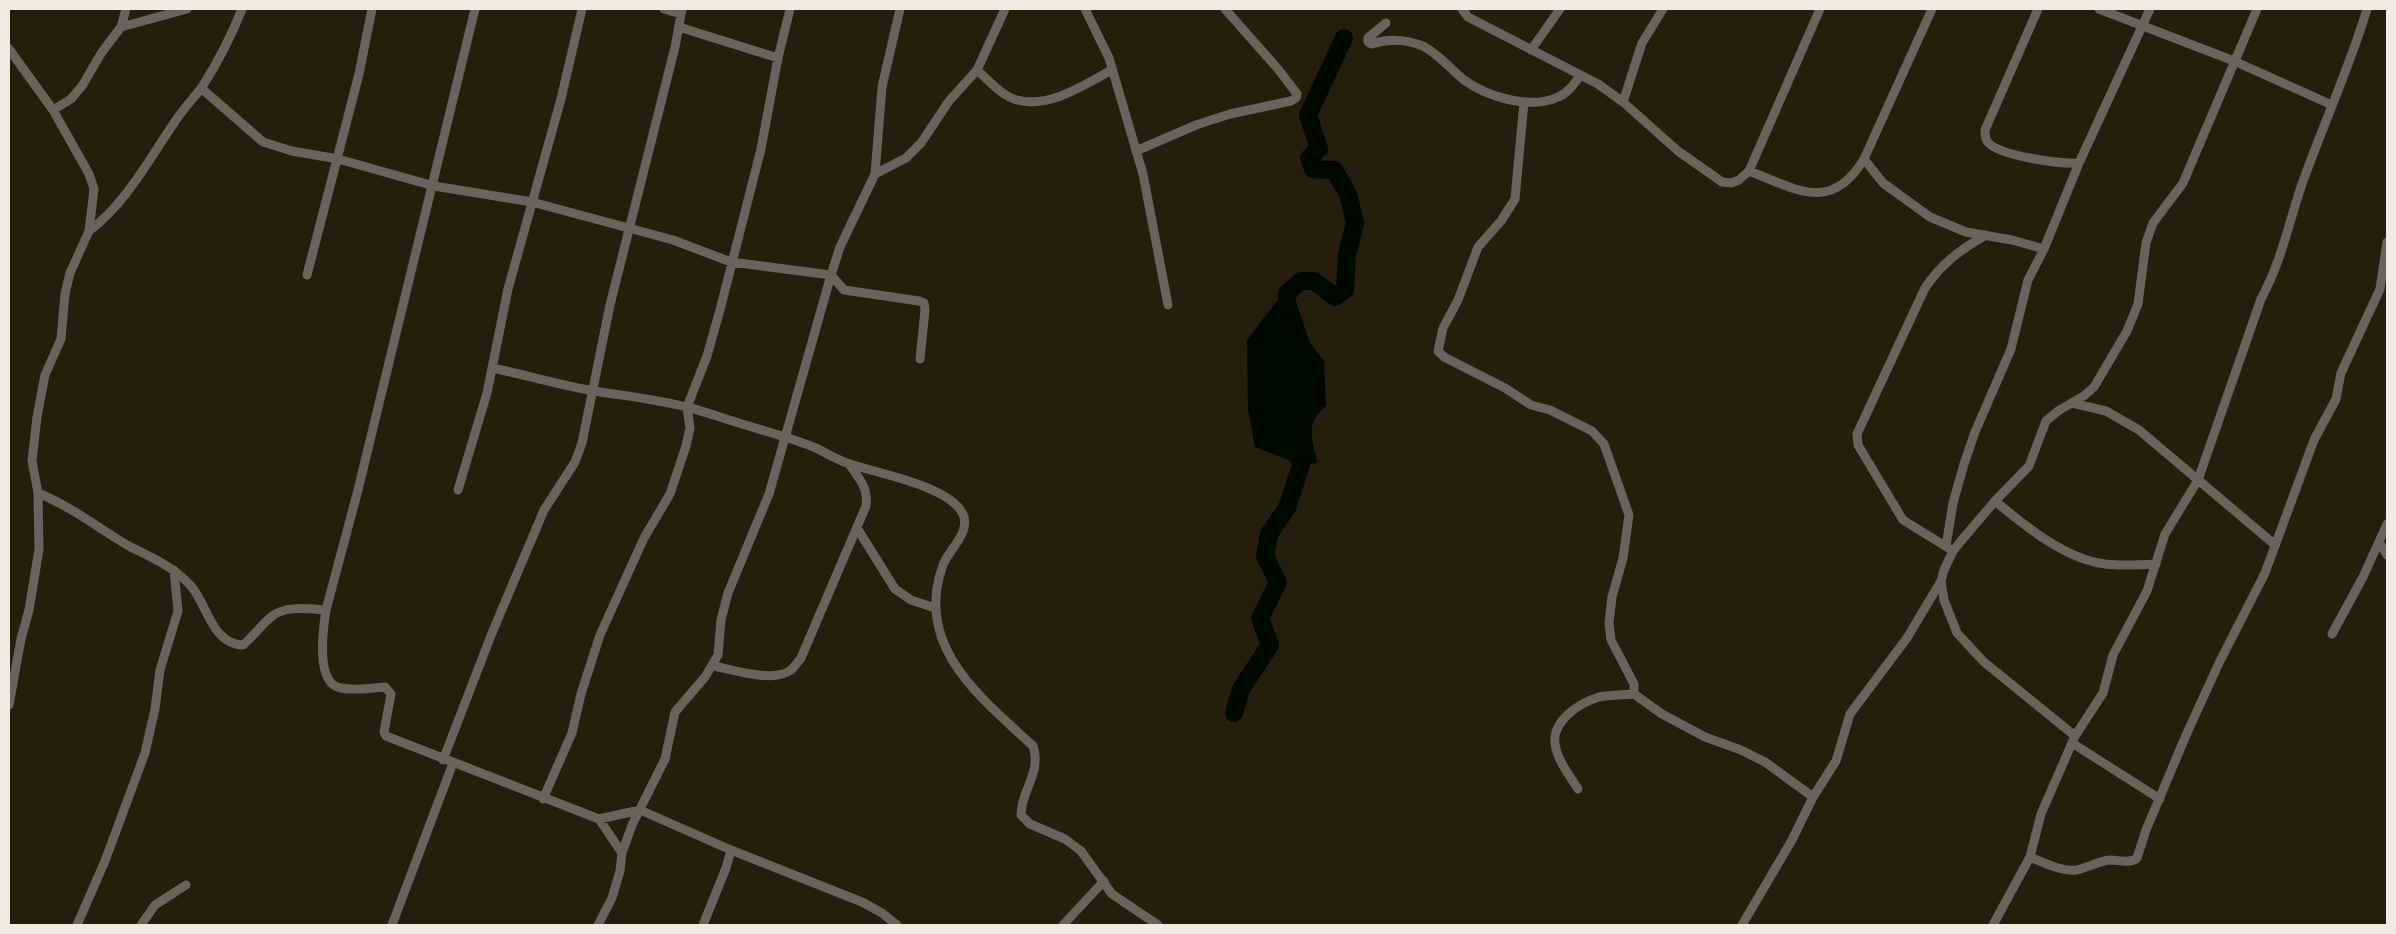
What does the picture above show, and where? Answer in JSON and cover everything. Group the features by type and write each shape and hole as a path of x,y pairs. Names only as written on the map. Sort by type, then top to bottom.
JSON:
{"street":[{"path":"53,110 71,98 82,86 102,52 121,27 126,9"},
{"path":"121,27 187,9"},
{"path":"89,231 105,218 125,196 176,119 201,88 229,43 242,9"},
{"path":"306,275 338,159 359,74 372,9"},
{"path":"476,9 434,186 326,610 323,629 324,668 330,682 340,688 385,687 389,690 392,694 384,732 386,736 543,799 599,819 640,810 731,850 862,902 882,913 896,925"},
{"path":"458,490 487,393 508,289 582,9"},
{"path":"443,760 492,633 544,510 575,462 582,443 610,305 679,27 681,11 664,9"},
{"path":"543,799 572,733 581,694 600,635 644,538 670,494 690,428 686,407 714,334 761,149 778,58 790,9"},
{"path":"598,925 612,898 620,872 622,853 664,759 675,712 714,666 720,643 721,620 728,593 769,494 840,247 875,174 882,87 900,9"},
{"path":"875,174 906,158 916,150 949,101 977,70 1005,9"},
{"path":"1085,9 1109,58 1143,174 1168,304"},
{"path":"1136,151 1196,125 1230,114 1291,101 1296,98 1297,94 1278,69 1225,9"},
{"path":"1462,9 1468,18 1598,84 1623,102 1678,151 1722,182 1731,183 1739,180 1749,171 1820,9"},
{"path":"1531,50 1560,9"},
{"path":"1623,102 1642,43 1662,9"},
{"path":"1749,171 1809,194 1829,192 1848,181 1864,159 1932,9"},
{"path":"2038,9 1985,130 1986,140 1991,146 2048,163 2079,163"},
{"path":"2099,9 2234,61 2332,105"},
{"path":"1742,925 1792,840 1813,797 1836,761 1850,714 1907,638 1941,581 1949,549 1953,503 1975,432 2011,349 2028,280 2044,249 2079,163 2150,9"},
{"path":"1949,549 2029,466 2046,422 2058,411 2094,387 2134,317 2146,243 2153,223 2183,183 2257,9"},
{"path":"1993,925 2030,858 2041,814 2073,739 2103,693 2112,655 2147,591 2166,534 2198,480 2261,299 2275,274 2302,185 2355,49 2367,9"},
{"path":"1386,24 1368,38 1368,42 1371,44 1397,39 1421,46 1476,87 1500,97 1524,102 1545,101 1559,97 1570,89 1580,76"},
{"path":"679,27 778,58"},
{"path":"9,49 53,110 78,154 94,189 89,231 70,274 65,294 61,338 43,384 32,460 38,493 39,549 30,610 21,639 9,705"},
{"path":"977,70 1006,95 1016,100 1033,102 1066,94 1112,70"},
{"path":"201,88 263,142 292,151 338,159 434,186 532,202 630,227 702,250 731,262 831,275 844,290 919,301 924,304 920,359"},
{"path":"1524,102 1515,198 1501,221 1478,247 1458,300 1443,328 1438,350 1444,357 1505,388 1531,405 1550,410 1592,431 1604,444 1629,515 1622,558 1612,597 1609,623 1610,640 1634,684 1634,694"},
{"path":"1864,159 1883,183 1930,217 1966,232 2044,249"},
{"path":"1949,549 1904,520 1858,445 1857,434 1925,288 1934,273 1950,258 1986,235"},
{"path":"2030,858 2066,870 2074,870 2112,860 2134,861 2142,848 2146,830 2220,663 2265,573 2274,544 2314,440 2336,399 2341,373 2380,289 2387,242"},
{"path":"492,368 593,390 686,407 784,437 815,448 848,464 917,483 934,491 960,508 964,517 965,527 943,564 938,583 935,608 941,636 952,662 976,692 1033,746 1037,756 1036,767 1032,782 1021,803 1022,815 1030,824 1066,839 1081,851 1112,894 1126,906 1158,925"},
{"path":"2072,403 2106,411 2139,430 2274,544"},
{"path":"714,666 758,675 776,675 790,671 801,658 868,496 848,464"},
{"path":"38,493 70,508 127,545 174,570 191,586 203,604 219,636 232,645 243,645 272,616 286,610 326,610"},
{"path":"1995,501 2049,540 2078,557 2105,564 2156,564"},
{"path":"2332,634 2363,577 2387,524"},
{"path":"856,528 894,589 911,600 935,608"},
{"path":"2379,542 2387,555"},
{"path":"77,925 105,861 145,753 155,709 160,670 178,611 174,570"},
{"path":"1941,581 1952,624 1966,644 1990,668 2073,739 2160,800"},
{"path":"1578,789 1564,766 1555,744 1557,727 1573,710 1598,697 1634,694 1662,714 1705,736 1765,762 1813,797"},
{"path":"392,925 453,763"},
{"path":"599,819 622,853"},
{"path":"703,925 726,868 731,850"},
{"path":"1063,925 1104,881"},
{"path":"141,925 155,905 186,886"}],"shaded area":[{"path":"1286,289 1293,293 1310,343 1324,361 1326,406 1319,412 1312,425 1312,439 1317,463 1301,465 1255,447 1248,409 1247,340"}],"waterway":[{"path":"1286,313 1287,293 1301,281 1314,281 1335,297 1345,290 1347,255 1355,223 1348,194 1334,170 1313,169 1309,158 1319,149 1308,115 1344,38"},
{"path":"1234,713 1241,689 1270,645 1260,618 1278,582 1265,556 1269,534 1287,508 1301,465 1295,442"}]}
